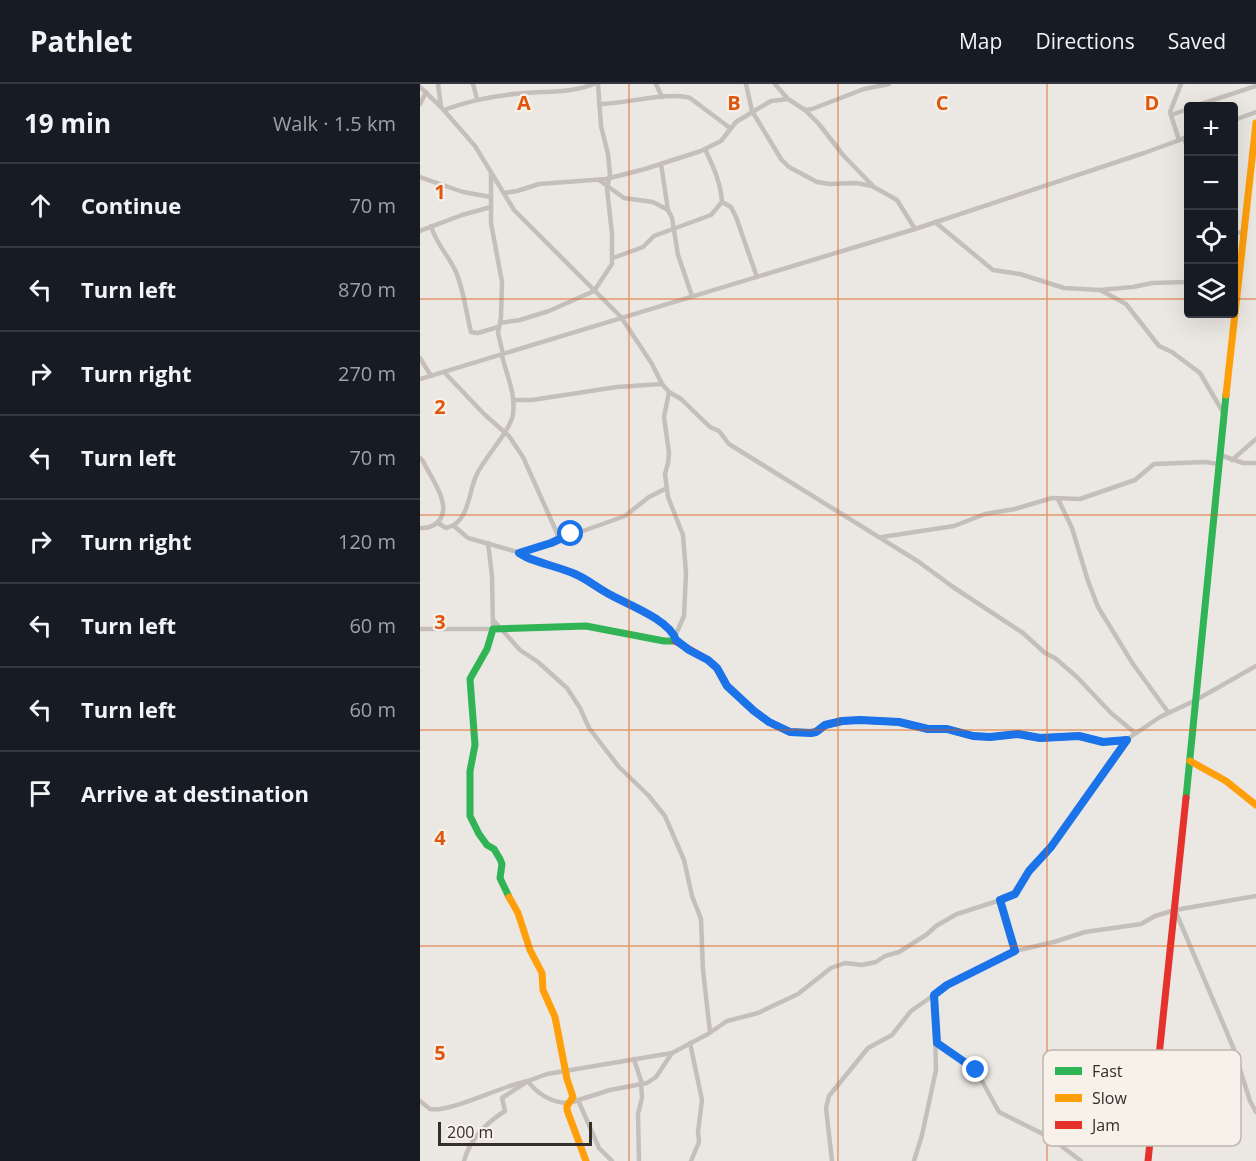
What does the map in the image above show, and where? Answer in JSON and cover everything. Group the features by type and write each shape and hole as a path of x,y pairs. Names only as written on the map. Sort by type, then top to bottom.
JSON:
{"street":[{"path":"438,84 443,109"},
{"path":"465,84 473,85 477,99"},
{"path":"431,226 438,244 451,262 462,286 471,332 478,333 520,320 594,291 608,272 613,258 607,186 608,147 601,126 596,84 569,91 518,93 477,99 443,109"},
{"path":"656,84 662,97"},
{"path":"746,84 752,111 781,159 797,173 817,182 866,184 875,188 900,203 915,229"},
{"path":"775,84 788,99 805,110 824,129 843,155 875,188"},
{"path":"805,110 864,89 889,84"},
{"path":"420,379 915,229 1184,138 1171,115 1181,84"},
{"path":"1207,102 1256,86"},
{"path":"420,87 443,109 475,146 514,210 621,317 669,392 681,399 710,426 719,431 729,444 919,562 1023,633 1077,677 1111,713 1136,733"},
{"path":"420,104 426,92"},
{"path":"599,104 616,104 672,95 690,98 730,128"},
{"path":"504,193 539,183 599,180 661,164 721,141 736,122 752,111 771,101 788,99"},
{"path":"1171,115 1184,110"},
{"path":"1238,118 1256,112"},
{"path":"1238,268 1252,196 1256,123"},
{"path":"705,149 717,177 722,202 731,207 736,217 757,277"},
{"path":"661,164 678,255 692,296"},
{"path":"438,523 446,528 454,526 462,516 475,477 513,417 513,389 502,355 499,325 502,282 491,223 491,172"},
{"path":"420,177 463,192 491,197"},
{"path":"599,180 624,198 653,202 668,210"},
{"path":"613,258 643,246 654,236 711,215 722,202"},
{"path":"420,231 491,207"},
{"path":"935,222 993,270 1020,274 1064,288 1100,290 1152,283 1184,282"},
{"path":"1238,232 1245,235"},
{"path":"1100,290 1126,304 1159,346 1172,352 1200,373 1220,411 1225,416"},
{"path":"1160,1050 1218,464 1225,416 1232,318"},
{"path":"420,358 431,376"},
{"path":"444,372 484,414 509,435 523,457 537,494 560,539"},
{"path":"513,400 532,400 617,387 662,384"},
{"path":"420,629 577,626 675,642 686,608 684,541 668,497 664,474 669,453 664,417 669,392"},
{"path":"1232,460 1256,439"},
{"path":"1220,455 1232,460 1256,464"},
{"path":"420,458 442,501 442,513 438,523 426,529 420,528"},
{"path":"880,537 954,526 985,514 1015,509 1052,498 1080,499 1134,480 1154,464 1205,462 1218,464"},
{"path":"519,553 625,516 667,488"},
{"path":"1058,499 1072,528 1098,607 1133,664 1168,712"},
{"path":"454,526 468,538 574,573 663,623 689,650 708,660 717,668 727,686 754,711 769,722 790,732 811,733 825,725 860,720 899,722 928,729 947,729 973,736 1018,734 1040,738 1079,736 1103,742 1127,740"},
{"path":"488,543 496,626 487,649 470,679 475,745 470,771 470,816 479,834 494,849 500,859 502,885 517,910 530,950 542,973 543,990 555,1017 567,1079 573,1097 567,1106 569,1116 586,1161"},
{"path":"496,626 520,650 538,662 567,688 589,728 619,767 648,795 665,816 684,860 692,896 701,919 703,970 710,1032"},
{"path":"420,1101 433,1110 444,1109 547,1074 672,1053 727,1021 758,1013 798,994 831,968 845,963 862,965 894,954 957,914 1015,894 1029,871 1051,847 1127,740 1168,712 1196,700 1256,666"},
{"path":"1190,761 1226,781 1256,805"},
{"path":"832,1161 826,1108 829,1096 868,1048 892,1035 911,1011 947,985 1015,951 1085,932 1141,924 1155,916 1175,910 1256,896"},
{"path":"1000,900 1015,951"},
{"path":"1175,910 1234,1050"},
{"path":"914,1161 934,1083 937,1043 934,995"},
{"path":"937,1043 976,1070 999,1112 1043,1134"},
{"path":"690,1044 702,1100 699,1142 691,1161"},
{"path":"528,1081 537,1093 564,1103 610,1090 641,1085 656,1077 672,1053"},
{"path":"634,1059 642,1098 638,1114 639,1161"},
{"path":"1241,1072 1256,1112"},
{"path":"464,1161 469,1148 484,1126 494,1116 505,1111 502,1098 528,1081"},
{"path":"578,1100 599,1148 612,1161"},
{"path":"1061,1146 1081,1161"},
{"path":"1148,1161 1150,1146"}],"traffic: fast":[{"path":"1186,798 1226,395"},
{"path":"509,897 500,878 502,864 500,859 494,849 487,845 479,834 470,816 470,771 475,745 470,679 487,649 493,629 586,626 664,641 675,641"}],"traffic: slow":[{"path":"1226,395 1256,123"},
{"path":"1190,761 1226,781 1256,805"},
{"path":"509,897 518,913 530,950 542,973 543,990 555,1017 567,1079 573,1097 567,1110 586,1161"}],"traffic: jam":[{"path":"675,641 708,660 717,668 727,686 754,711 769,722 790,732 811,733 826,725 860,720 899,722 928,729 947,729 973,736 1018,734 1040,738 1079,736 1103,742 1127,740"},
{"path":"1160,1050 1186,798"},
{"path":"1148,1161 1150,1146"}],"route":[{"path":"571,534 519,553 549,567 574,573 663,623 676,640 717,668 727,686 754,711 783,730 811,733 825,725 860,720 899,722 919,728 947,729 973,736 1018,734 1040,738 1079,736 1103,742 1127,740 1051,847 1029,871 1015,894 1000,900 1015,951 947,985 934,995 937,1043 976,1070"}]}
